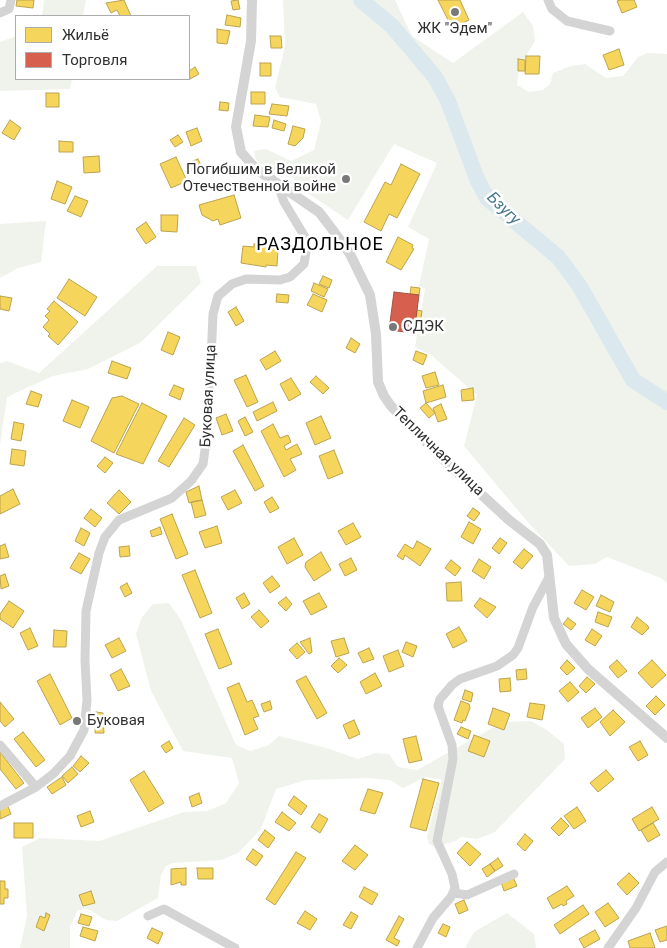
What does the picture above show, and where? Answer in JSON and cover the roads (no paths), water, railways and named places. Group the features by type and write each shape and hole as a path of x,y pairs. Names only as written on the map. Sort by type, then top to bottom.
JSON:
{"street":[{"path":"0,13 8,10 11,0"},
{"name":"Тепличная улица","path":"252,0 251,41 236,134 246,159 278,185 319,212 350,254 370,295 378,382 391,406 498,510 534,537 547,555 548,579 554,618 566,644 588,669 667,738"},
{"path":"548,0 552,9 567,21 610,31"},
{"name":"Буковая улица","path":"0,806 36,787 53,774 70,756 84,730 87,700 85,660 86,611 99,553 105,537 120,520 172,498 191,482 203,464 208,428 214,304 224,290 232,284 257,278 280,280 297,273 304,264 307,246 305,237 284,202 278,185"},
{"path":"417,948 433,918 454,893 455,882 437,842 453,759 452,746 438,706 440,699 452,684 460,679 497,666 513,655 518,648 533,606 548,579"},
{"path":"0,745 36,787"},
{"path":"608,948 636,908 655,872 667,862"},
{"path":"454,893 467,895 514,874"},
{"path":"148,916 164,909 235,948"}],"waterway":[{"name":"Бзугу","path":"361,0 392,26 435,77 448,101 477,179 487,198 558,257 579,285 633,380 667,402"}],"place":[{"name":"ЖК \"Эдем\"","path":"455,12"},
{"name":"Погибшим в Великой Отечественной войне","path":"346,179"},
{"name":"СДЭК","path":"393,327"},
{"name":"Буковая","path":"77,721"}],"district":[{"name":"РАЗДОЛЬНОЕ","path":"320,245"}]}
